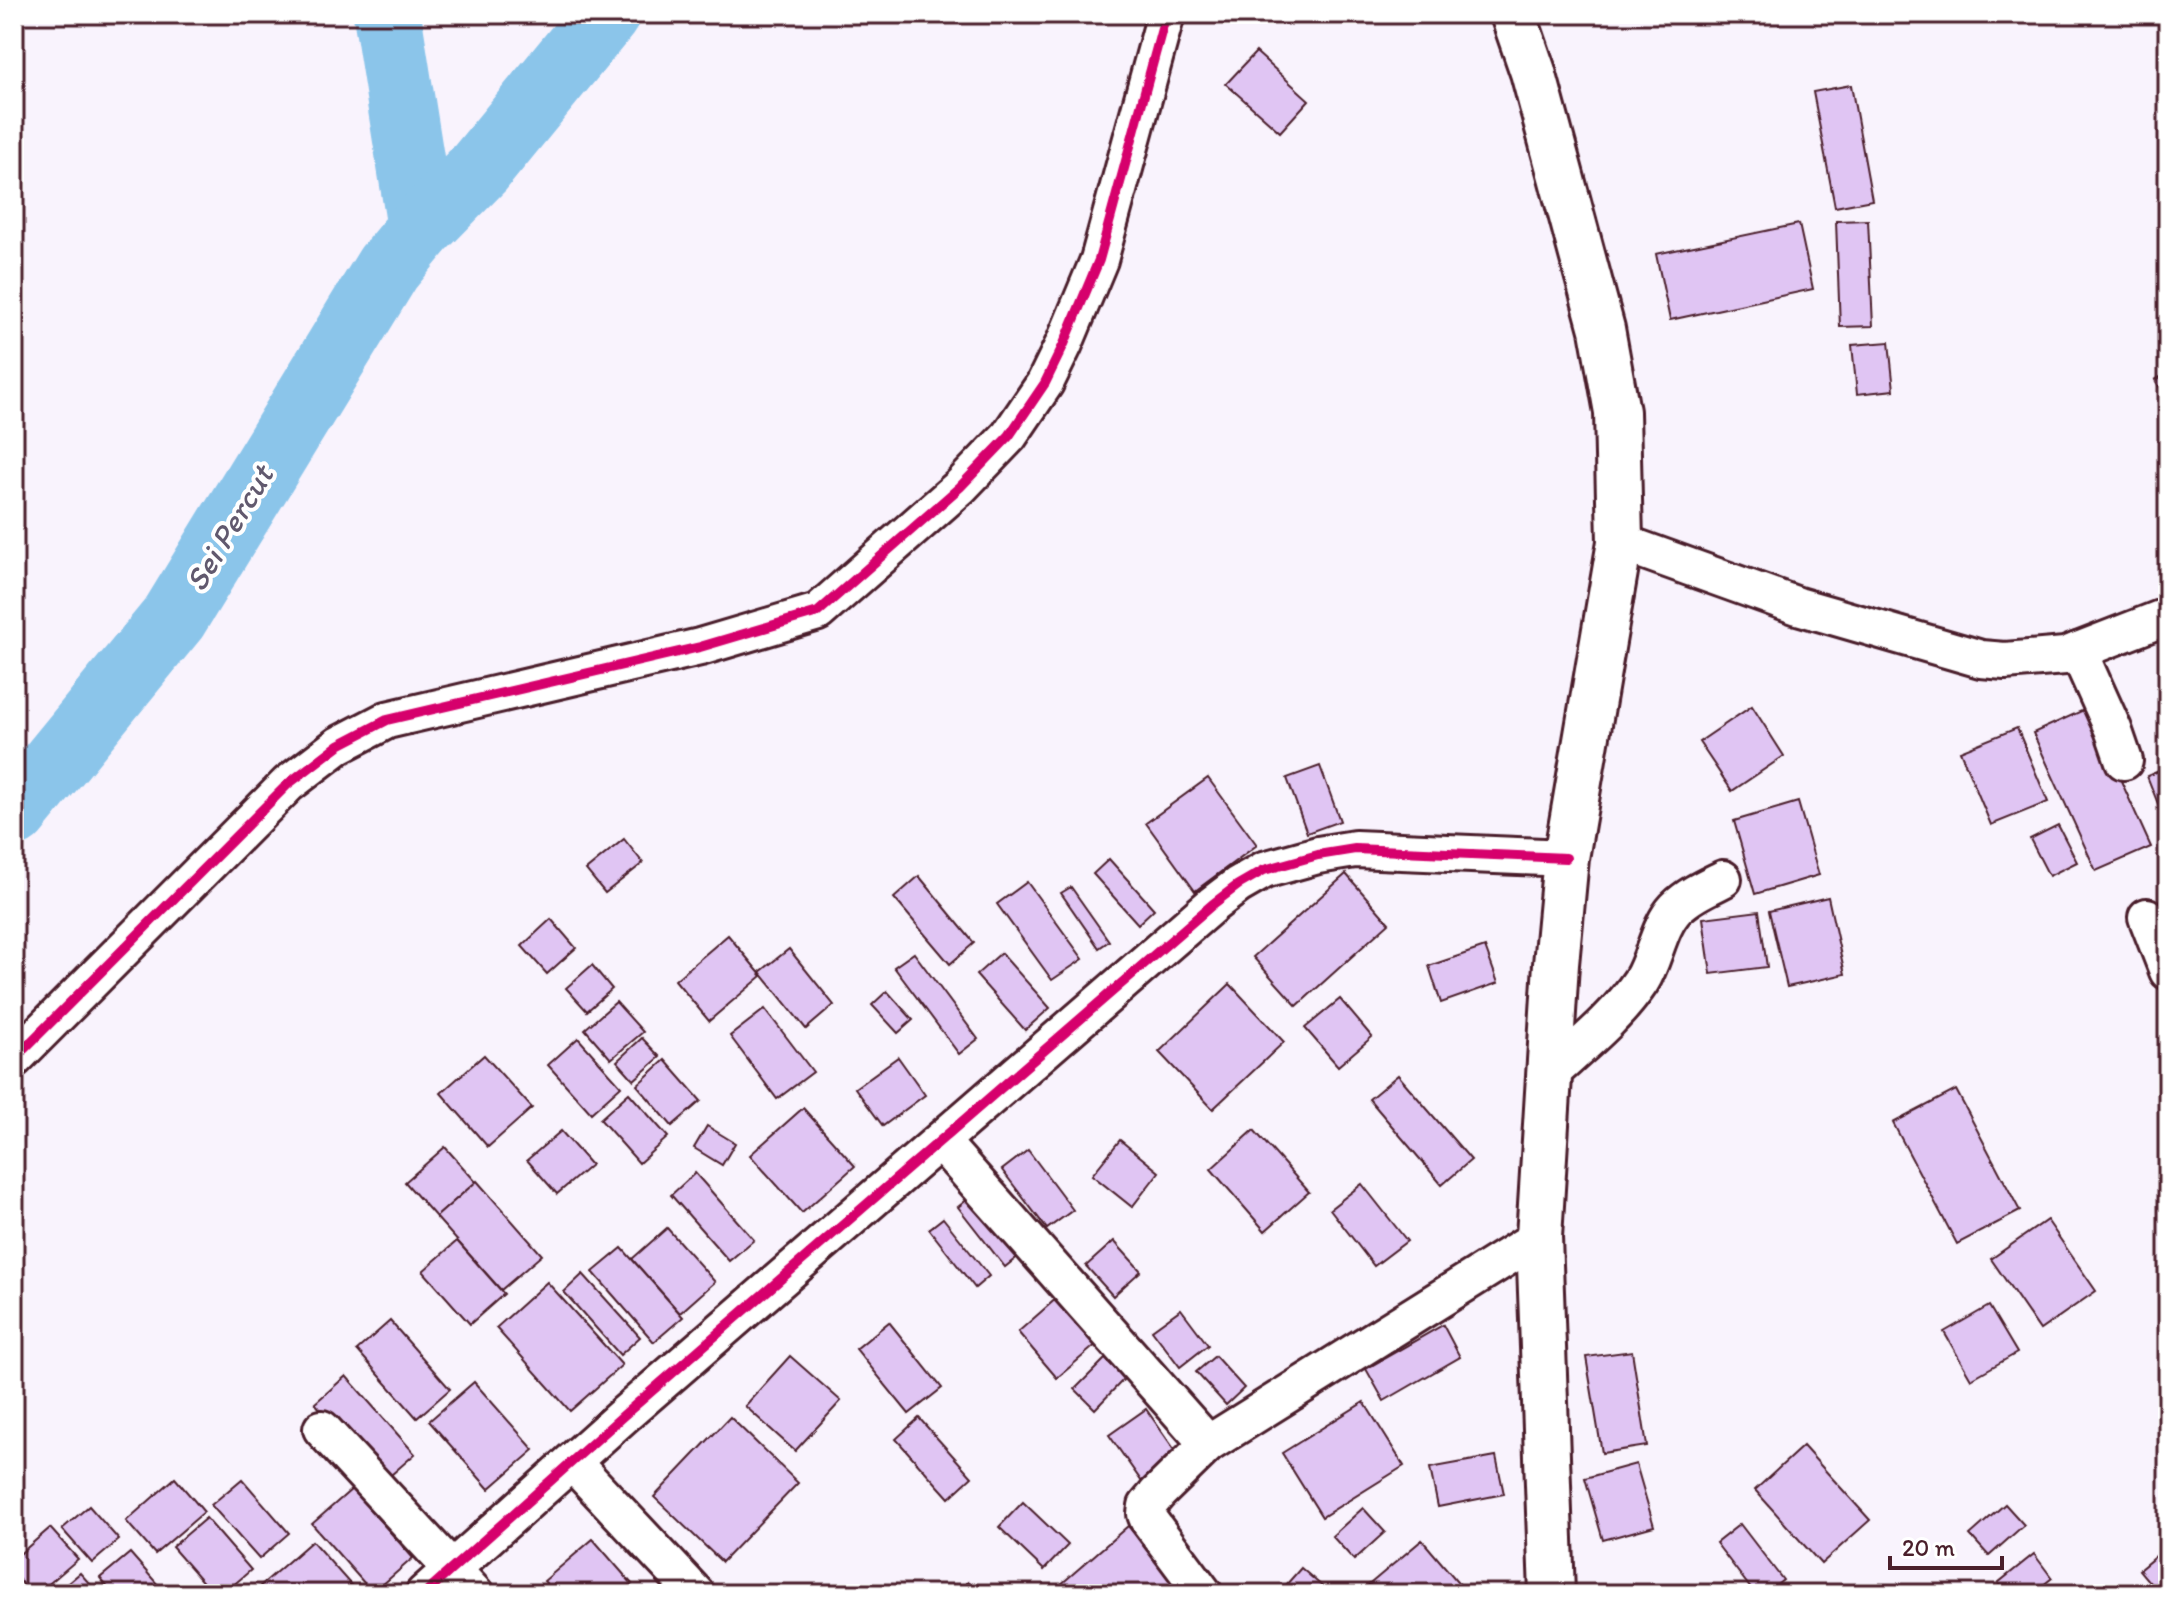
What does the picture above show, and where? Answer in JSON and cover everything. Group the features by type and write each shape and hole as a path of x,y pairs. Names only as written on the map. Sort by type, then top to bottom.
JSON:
{"main road":[{"path":"1513,14 1533,72 1602,329 1617,412 1620,542 1566,858 1556,964 1539,1237 1552,1594"}],"street":[{"path":"14,1059 288,784 339,745 387,720 700,647 818,612 960,487 1009,436 1045,383 1064,344 1099,260 1166,14"},
{"path":"1620,542 1798,606 1981,659 2005,661 2065,656 2168,616"},
{"path":"2078,651 2124,761"},
{"path":"424,1594 463,1582 573,1463 624,1415 1238,885 1264,870 1318,855 1355,849 1566,858"},
{"path":"1550,1074 1617,1011 1642,980 1674,910 1691,896 1723,879"},
{"path":"2147,917 2168,971"},
{"path":"940,1141 1208,1444"},
{"path":"1204,1594 1146,1514 1147,1506 1158,1493 1208,1444 1539,1237"},
{"path":"322,1429 463,1582"},
{"path":"573,1463 696,1594"}],"building":[{"path":"1256,52 1309,100 1280,132 1226,84"},
{"path":"1851,85 1872,200 1835,207 1813,92"},
{"path":"1868,220 1873,326 1840,327 1836,221"},
{"path":"1799,224 1813,289 1670,320 1656,254"},
{"path":"1889,342 1894,390 1857,394 1852,345"},
{"path":"2168,373 2168,401 2155,380"},
{"path":"1752,706 1784,756 1732,791 1699,742"},
{"path":"2088,708 2151,847 2096,871 2033,733"},
{"path":"2017,728 2048,802 1991,825 1960,751"},
{"path":"1320,766 1340,821 1307,833 1287,778"},
{"path":"2168,767 2168,829 2147,776"},
{"path":"1208,778 1257,845 1195,891 1146,823"},
{"path":"1798,802 1819,875 1755,894 1734,821"},
{"path":"2058,825 2077,862 2049,876 2030,839"},
{"path":"624,839 643,863 605,893 586,870"},
{"path":"1109,859 1154,909 1138,924 1093,874"},
{"path":"1346,874 1389,923 1297,1006 1253,957"},
{"path":"919,876 974,943 950,964 894,898"},
{"path":"1027,882 1083,959 1052,980 997,904"},
{"path":"1071,887 1109,941 1099,948 1061,893"},
{"path":"1828,897 1845,974 1787,987 1769,911"},
{"path":"1759,911 1767,967 1711,974 1703,918"},
{"path":"551,919 576,948 547,974 522,946"},
{"path":"728,935 762,976 709,1021 675,980"},
{"path":"1485,947 1498,983 1441,1003 1429,966"},
{"path":"789,949 834,1005 806,1029 760,972"},
{"path":"914,953 978,1039 959,1054 894,967"},
{"path":"1001,953 1050,1008 1025,1030 976,975"},
{"path":"592,965 612,989 587,1011 566,988"},
{"path":"1230,984 1284,1042 1213,1109 1159,1052"},
{"path":"887,991 913,1020 898,1033 872,1005"},
{"path":"1340,999 1372,1037 1338,1066 1305,1028"},
{"path":"616,1002 643,1032 611,1059 585,1029"},
{"path":"765,1009 813,1072 777,1099 730,1036"},
{"path":"578,1038 621,1086 591,1113 548,1065"},
{"path":"642,1038 660,1057 634,1080 617,1061"},
{"path":"484,1055 532,1108 488,1147 441,1093"},
{"path":"898,1057 925,1095 883,1126 855,1088"},
{"path":"665,1060 701,1101 672,1126 637,1085"},
{"path":"1398,1075 1471,1160 1442,1185 1369,1099"},
{"path":"1956,1090 2020,1211 1957,1244 1893,1123"},
{"path":"629,1093 668,1137 639,1163 600,1119"},
{"path":"803,1108 855,1166 802,1213 750,1155"},
{"path":"707,1126 735,1143 722,1165 694,1148"},
{"path":"1254,1130 1309,1192 1265,1231 1211,1169"},
{"path":"561,1131 591,1165 557,1194 527,1160"},
{"path":"1120,1140 1159,1172 1132,1207 1092,1175"},
{"path":"445,1147 476,1182 436,1217 405,1182"},
{"path":"1028,1150 1073,1210 1047,1229 1002,1170"},
{"path":"695,1173 754,1240 729,1261 671,1195"},
{"path":"477,1181 542,1255 501,1290 436,1217"},
{"path":"1362,1184 1407,1241 1374,1266 1330,1209"},
{"path":"973,1195 1020,1255 1005,1267 958,1207"},
{"path":"943,1218 989,1276 975,1288 929,1229"},
{"path":"2047,1220 2096,1291 2040,1330 1991,1259"},
{"path":"667,1228 715,1282 680,1313 632,1259"},
{"path":"457,1241 504,1294 470,1324 423,1271"},
{"path":"1114,1241 1141,1271 1113,1296 1086,1266"},
{"path":"622,1248 683,1317 654,1342 593,1272"},
{"path":"583,1274 640,1337 620,1355 564,1292"},
{"path":"547,1282 622,1365 570,1411 496,1328"},
{"path":"1058,1297 1098,1343 1057,1378 1018,1332"},
{"path":"1989,1306 2017,1353 1971,1379 1944,1332"},
{"path":"1181,1309 1208,1345 1180,1367 1152,1330"},
{"path":"390,1321 450,1389 417,1418 357,1350"},
{"path":"889,1322 942,1388 909,1414 856,1349"},
{"path":"1443,1325 1460,1357 1384,1401 1366,1369"},
{"path":"1632,1351 1647,1446 1602,1453 1586,1357"},
{"path":"790,1356 841,1401 795,1451 745,1406"},
{"path":"1215,1356 1244,1388 1226,1405 1196,1372"},
{"path":"1105,1359 1125,1378 1095,1409 1075,1389"},
{"path":"346,1376 415,1454 383,1482 315,1403"},
{"path":"474,1382 534,1450 489,1489 429,1421"},
{"path":"1364,1402 1404,1466 1322,1517 1282,1453"},
{"path":"1146,1409 1179,1456 1142,1482 1109,1435"},
{"path":"730,1417 798,1483 722,1562 654,1497"},
{"path":"919,1418 972,1477 949,1498 896,1439"},
{"path":"1803,1446 1870,1520 1821,1564 1755,1490"},
{"path":"1496,1456 1504,1494 1438,1507 1430,1468"},
{"path":"1636,1464 1654,1526 1603,1540 1585,1478"},
{"path":"175,1478 204,1512 155,1554 126,1521"},
{"path":"242,1479 289,1533 259,1559 211,1505"},
{"path":"352,1489 413,1558 373,1593 312,1524"},
{"path":"1023,1502 1068,1545 1044,1570 999,1527"},
{"path":"2005,1504 2024,1525 1989,1556 1970,1535"},
{"path":"89,1506 119,1540 92,1563 62,1529"},
{"path":"1363,1508 1385,1532 1354,1560 1332,1536"},
{"path":"206,1518 251,1570 223,1594 213,1594 172,1547"},
{"path":"1740,1524 1783,1580 1766,1594 1755,1594 1716,1543"},
{"path":"1128,1526 1175,1580 1160,1594 1052,1592"},
{"path":"50,1528 78,1559 37,1594 31,1594 14,1574 14,1559"},
{"path":"593,1539 632,1584 620,1594 556,1594 544,1581"},
{"path":"1422,1540 1468,1594 1371,1594 1365,1588"},
{"path":"312,1541 359,1594 251,1594"},
{"path":"2168,1546 2168,1594 2159,1594 2139,1570"},
{"path":"130,1553 166,1594 113,1594 100,1578"},
{"path":"2034,1554 2052,1578 2032,1594 2007,1594 1998,1583"},
{"path":"1301,1568 1331,1594 1278,1594"},
{"path":"80,1573 99,1594 55,1594"},
{"path":"968,1582 980,1594 956,1594"}],"waterway":[{"name":"Sei Percut","path":"387,14 421,228"},
{"name":"Sei Percut","path":"14,813 174,618 388,268 421,228 480,168 606,14"}],"cycle path":[{"path":"14,1059 288,784 339,745 387,720 700,647 818,612 960,487 1009,436 1045,383 1064,344 1099,260 1166,14"},
{"path":"424,1594 624,1415 1238,885 1264,870 1318,855 1355,849 1566,858"}]}
